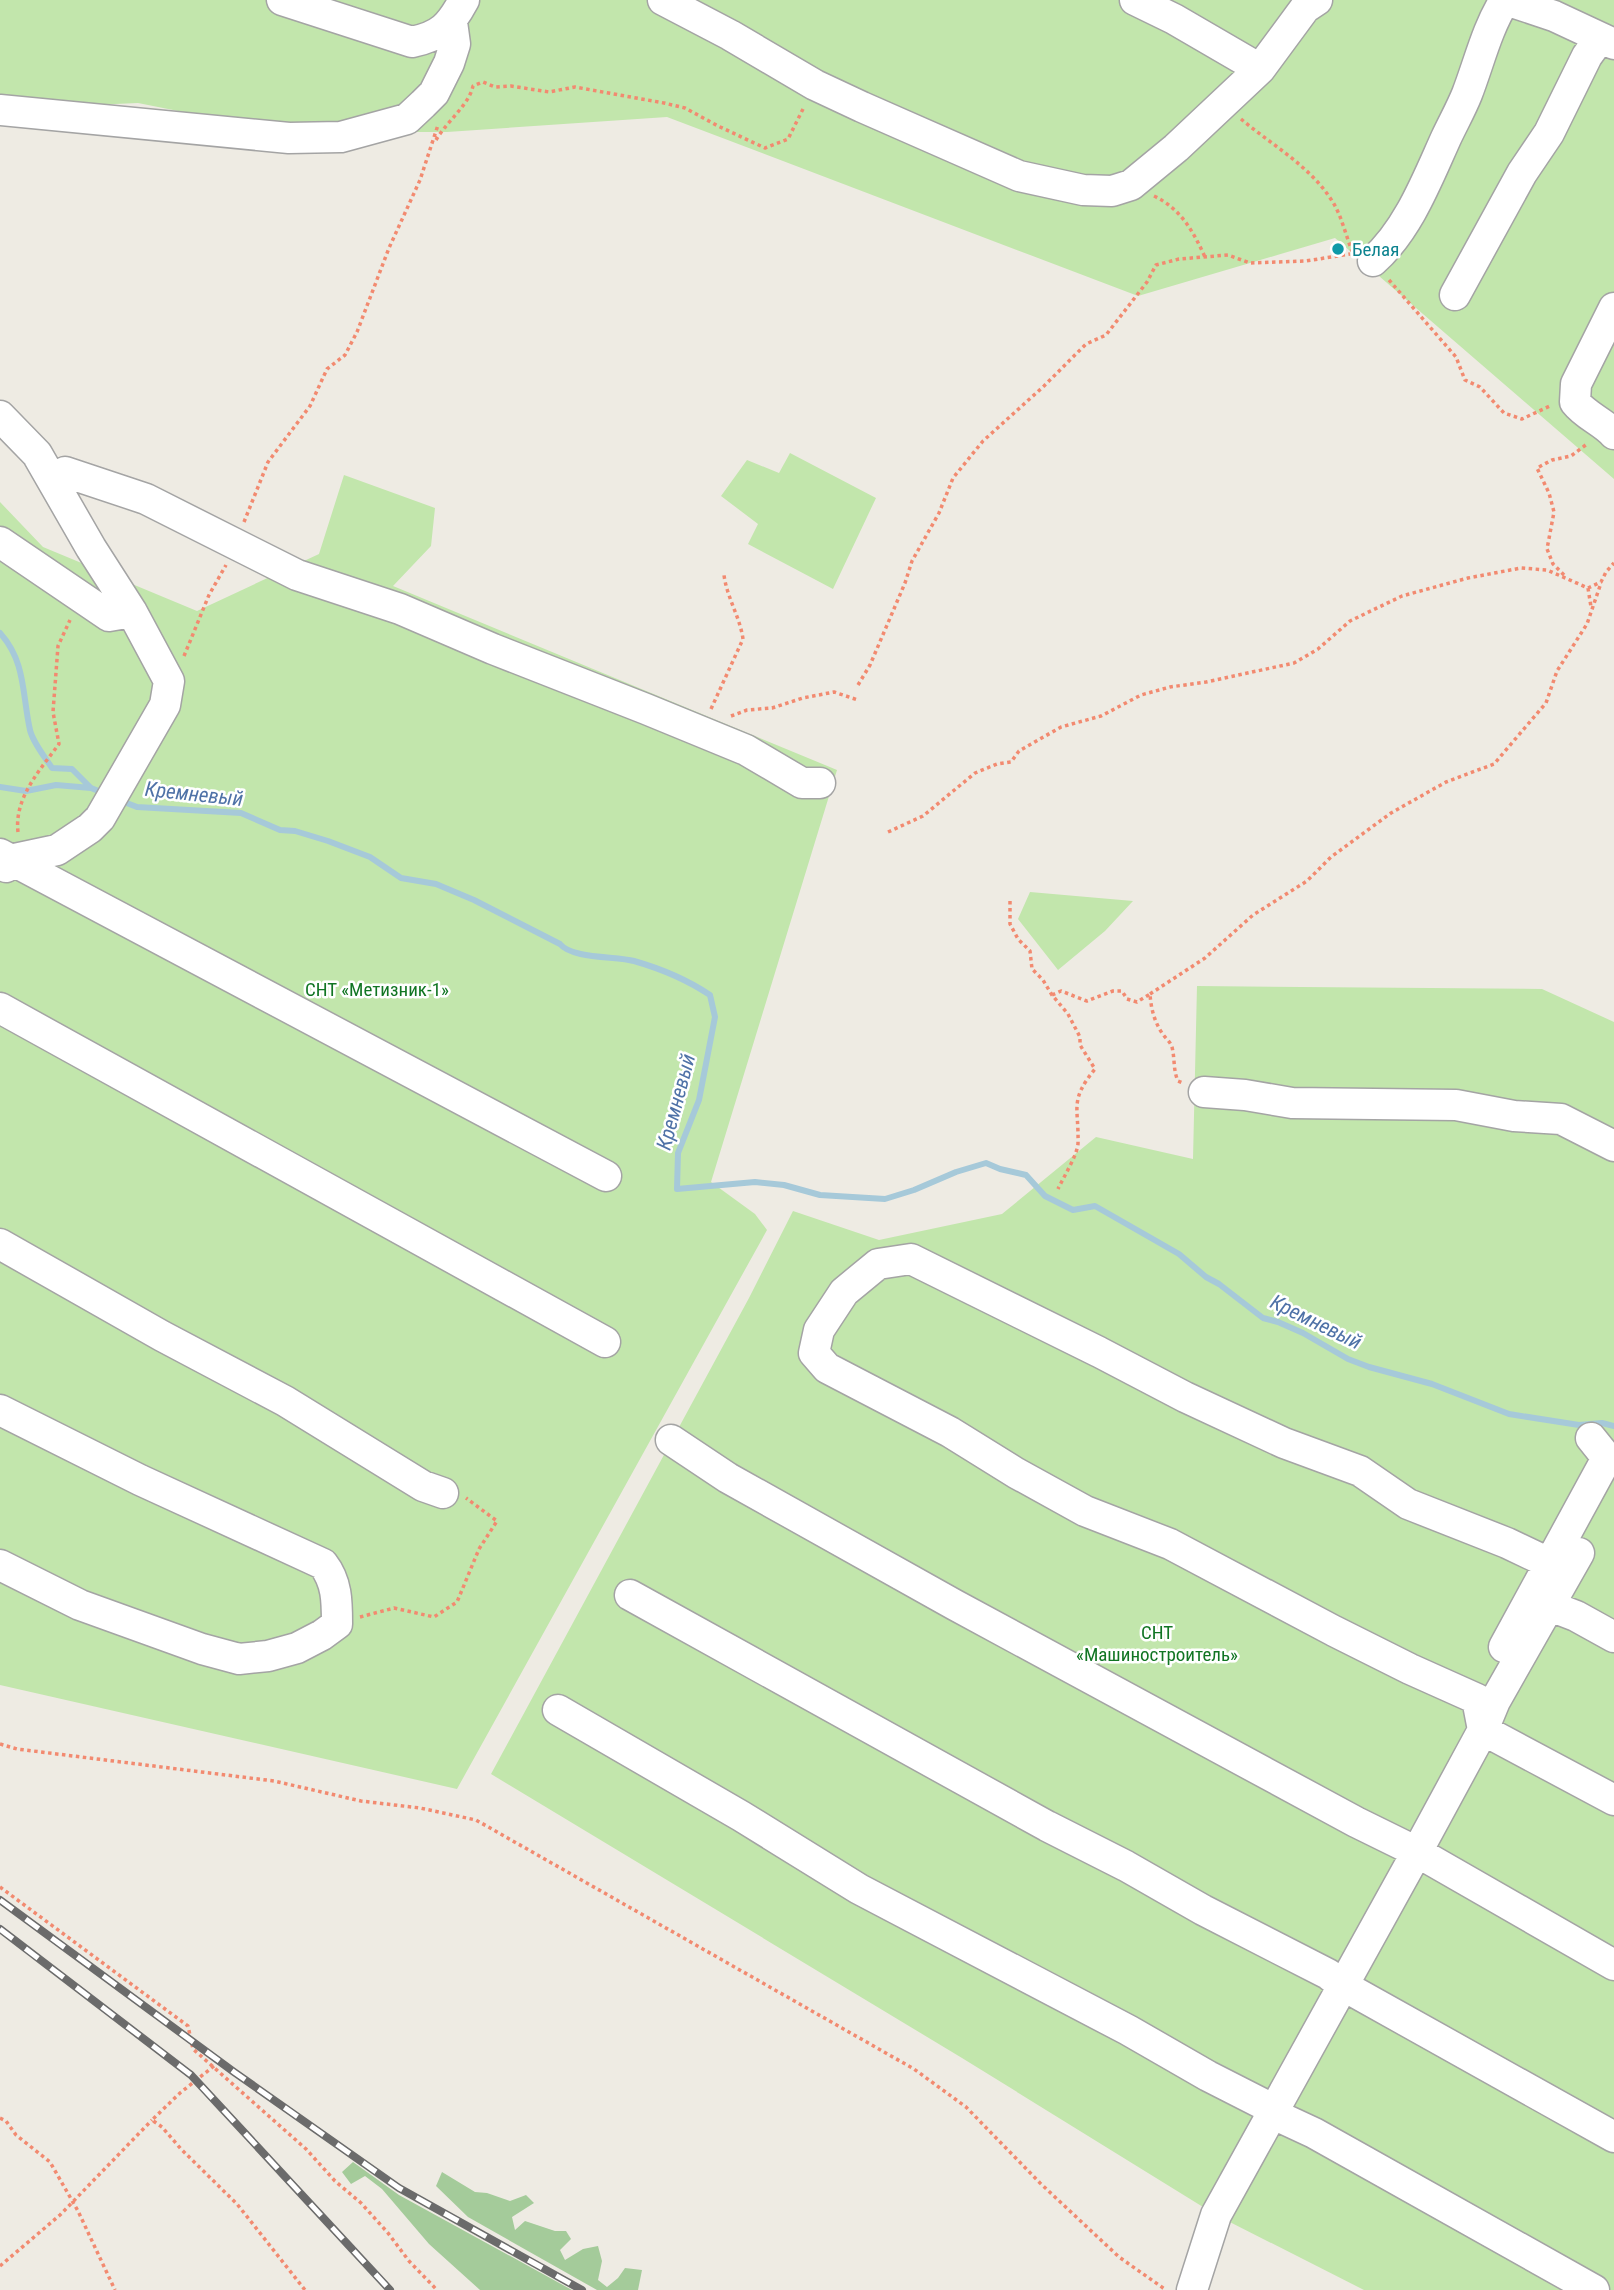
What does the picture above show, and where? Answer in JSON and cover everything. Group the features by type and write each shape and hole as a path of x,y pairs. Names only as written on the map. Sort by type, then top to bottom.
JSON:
{"lane":[{"path":"282,0 412,42 433,36 458,11"},
{"path":"663,0 730,34 815,85 1019,176 1083,190 1112,191 1131,185 1176,148 1260,69 1306,8 1317,0"},
{"path":"1135,0 1174,19 1260,69"},
{"path":"1373,261 1384,252 1402,227 1433,167 1465,98 1496,14 1505,0 1554,16 1607,41 1587,56 1549,133 1522,173 1455,295"},
{"path":"0,110 289,138 341,137 407,119 434,93 455,44 458,11"},
{"path":"1614,307 1576,384 1580,408 1607,426 1614,434"},
{"path":"0,416 37,454 91,548 132,612 169,681 165,705 100,818 57,850 3,864"},
{"path":"55,484 65,472 146,499 297,575 400,609 746,750 802,783 820,783"},
{"path":"0,542 109,616 132,612"},
{"path":"3,864 606,1176"},
{"path":"0,1008 605,1342"},
{"path":"1204,1092 1245,1095 1292,1103 1456,1105 1514,1116 1561,1119 1614,1146"},
{"path":"0,1244 285,1401 423,1486 443,1493"},
{"path":"1478,1699 1399,1664 1170,1544 1085,1511 950,1432 828,1368 814,1353 819,1330 844,1292 878,1264 911,1259 1185,1397 1284,1443 1360,1471 1408,1504 1507,1543 1549,1563"},
{"path":"0,1410 140,1480 323,1564 333,1577 337,1624 296,1648 268,1656 239,1659 202,1649 80,1605 0,1565"},
{"path":"1410,1848 1478,1699 1607,1458 1591,1438"},
{"path":"671,1440 728,1478 955,1605 1356,1822 1410,1848 1614,1965"},
{"path":"1192,2290 1216,2215 1246,2159 1266,2108 1410,1848 1483,1730 1495,1701 1579,1553"},
{"path":"1549,1563 1550,1606"},
{"path":"630,1595 1047,1826 1335,1980 1614,2137"},
{"path":"1550,1606 1576,1616 1614,1637"},
{"path":"1478,1699 1483,1730"},
{"path":"558,1710 741,1815 859,1889 1128,2030 1594,2290"},
{"path":"1483,1730 1614,1800"}],"path":[{"path":"433,145 445,124 470,97 473,86 483,82 495,87 510,86 549,92 575,87 664,103 685,108 765,148 788,139 815,85"},
{"path":"169,681 175,664 186,654 268,462 310,406 327,369 345,355 357,332 433,145 438,124 434,93"},
{"path":"858,685 870,665 912,561 939,513 953,478 983,440 1086,344 1106,335 1147,282 1156,265 1179,258 1228,255 1250,263 1306,261 1353,253 1335,206 1318,181 1222,103"},
{"path":"1131,185 1172,207 1192,229 1205,257"},
{"path":"1373,261 1456,357 1465,380 1480,387 1504,412 1522,419 1559,402 1580,408 1589,427 1588,442 1571,456 1552,460 1537,468 1549,493 1554,512 1547,549 1553,564 1566,577"},
{"path":"1052,995 1061,991 1087,1001 1113,991 1122,991 1127,999 1137,1002 1205,958 1253,915 1307,881 1338,852 1391,813 1446,782 1494,764 1546,703 1558,671 1587,624 1601,582 1614,563"},
{"path":"888,832 923,816 975,773 1011,762 1019,751 1061,727 1101,716 1141,695 1170,687 1294,663 1318,649 1350,621 1402,596 1468,578 1521,568 1547,570 1588,588"},
{"path":"697,730 714,704 743,639 742,627 729,599 724,575"},
{"path":"1588,588 1601,582"},
{"path":"1588,588 1592,609"},
{"path":"17,819 26,790 59,744 53,712 58,646"},
{"path":"731,717 747,710 772,708 834,692 858,700"},
{"path":"1010,901 1010,924 1018,939 1030,951 1032,969 1068,1014 1080,1037 1080,1045 1095,1069 1084,1082 1076,1100 1079,1145 1058,1189"},
{"path":"1150,994 1156,1021 1171,1044 1174,1072 1178,1081 1204,1092"},
{"path":"337,1624 394,1608 434,1617 457,1602 478,1549 497,1521 469,1499 443,1493"},
{"path":"0,1744 17,1749 274,1781 361,1801 420,1808 476,1820 914,2069 966,2107 1040,2183 1119,2257 1166,2290"},
{"path":"0,1887 188,2026 193,2049 306,2149 335,2181 361,2203 437,2290"},
{"path":"0,2266 52,2222 180,2093 214,2066"},
{"path":"0,2118 6,2121 16,2135 50,2162 115,2290"},
{"path":"152,2120 237,2204 305,2290"}],"green space":[{"path":"0,0 1614,0 1614,479 1335,238 1138,296 667,117 447,132 284,132 138,103 0,109"},
{"path":"790,453 876,498 833,589 748,544 758,524 721,496 747,460 779,473"},
{"name":"СНТ «Метизник-1»","path":"344,475 435,508 431,546 393,586 837,770 711,1182 755,1214 767,1230 457,1789 0,1685 0,502 43,547 197,611 319,554"},
{"path":"1030,892 1133,901 1105,931 1058,970 1018,919"},
{"name":"СНТ «Машиностроитель»","path":"1197,986 1542,989 1614,1022 1614,2290 1364,2290 1216,2215 962,2058 491,1774 749,1298 793,1211 879,1240 1002,1214 1096,1137 1193,1159"},
{"path":"353,2162 399,2195 572,2290 480,2290 429,2244 382,2189 365,2176 351,2184 342,2172"},
{"path":"442,2172 475,2192 510,2201 526,2195 534,2203 512,2217 515,2230 525,2221 555,2231 566,2231 571,2239 560,2250 565,2260 583,2249 598,2246 602,2261 598,2280 607,2287 625,2268 642,2270 638,2290 597,2290 468,2217 436,2186"}],"waterway":[{"name":"Кремневый","path":"0,633 15,655 22,679 30,730 40,750 52,768 72,769 91,788 106,794"},
{"path":"0,787 26,791 56,785 91,788"},
{"name":"Кремневый","path":"119,800 137,807 241,813 280,830 295,831 328,841 370,857 401,878 436,884 474,900 566,949 644,964 683,979 710,995 715,1017 699,1100 678,1153 677,1189 755,1182 784,1185 820,1195 885,1199 986,1163 1026,1175 1045,1196 1073,1210 1095,1206 1179,1254 1263,1318 1303,1333 1348,1359 1432,1384 1509,1414 1579,1425 1602,1423 1614,1426"}],"railway":[{"path":"0,1900 234,2072 399,2188 582,2290"},
{"path":"0,1929 191,2075 390,2290"}],"place":[{"name":"Белая","path":"1338,249"}]}
